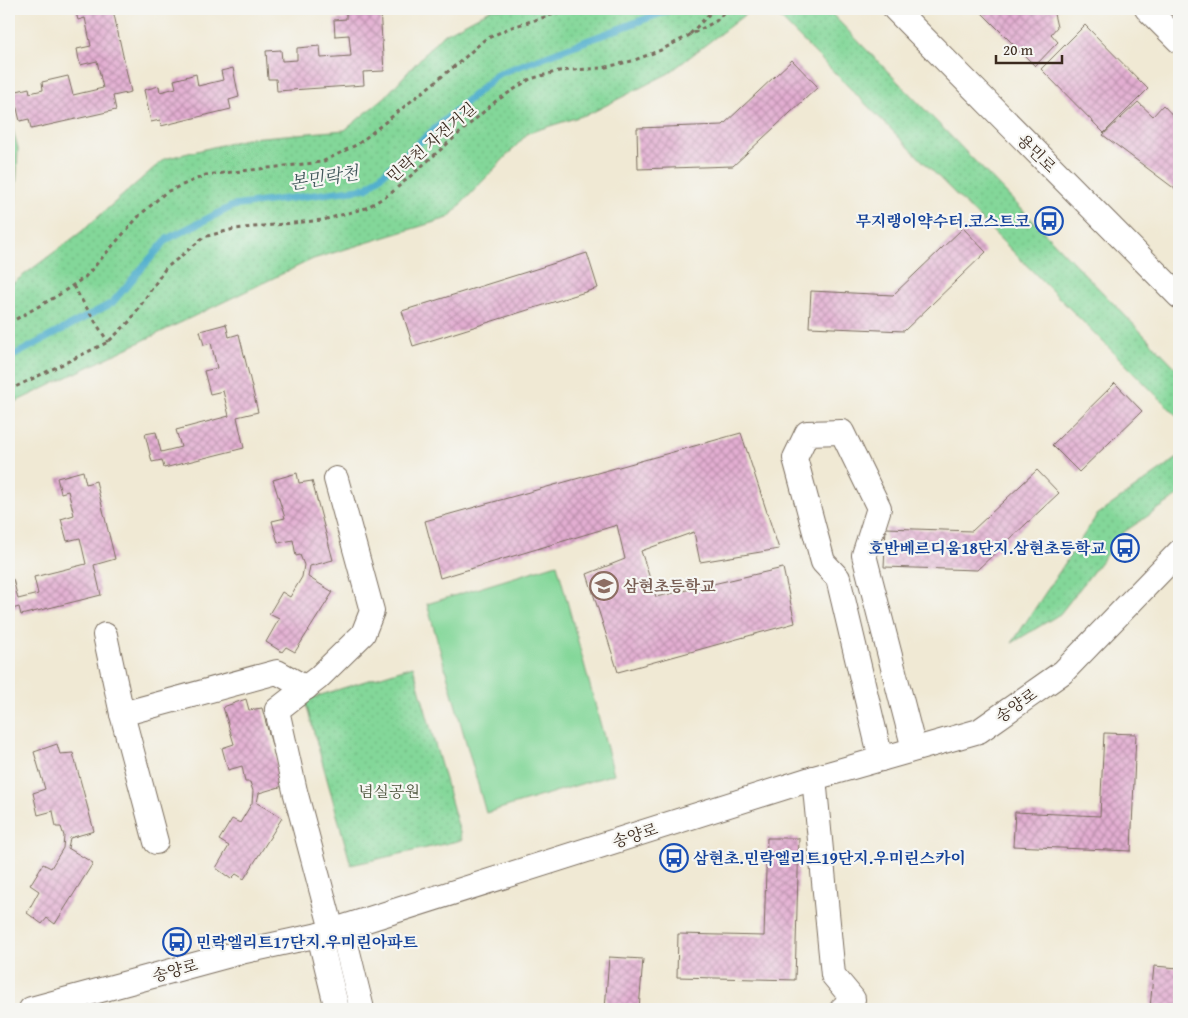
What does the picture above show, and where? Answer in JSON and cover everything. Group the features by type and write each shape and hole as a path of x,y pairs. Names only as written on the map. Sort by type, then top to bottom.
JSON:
{"street":[{"name":"용민로","path":"895,9 1179,296"},
{"path":"1147,9 1179,41"},
{"path":"881,759 838,578 823,562 795,458 808,433 842,432 879,508 864,555 914,749"},
{"path":"336,479 372,611 363,634 306,688 278,710 331,931 362,1009"},
{"name":"송양로","path":"31,1009 245,951 331,931 814,778 979,731 1063,672 1179,552"},
{"path":"105,635 122,714 156,842"},
{"path":"122,714 277,672 306,688"},
{"path":"814,778 833,975 853,999 842,1009"},
{"path":"331,931 336,1009"}],"path":[{"path":"9,323 85,278 140,215 166,192 206,175 322,162 358,144 461,61 484,40 509,28 561,12 578,9"},
{"path":"688,36 714,9"},
{"name":"민락천 자전거길","path":"9,390 108,342 130,321 165,269 204,237 234,229 323,220 366,208 390,194 496,101 530,80 559,71 602,68 632,61 661,50 716,21 728,9"},
{"path":"73,286 108,342"}],"green space":[{"path":"492,9 752,9 669,73 591,113 528,133 448,218 313,259 9,405 9,116 18,148 12,284 81,232 164,159 250,138 345,130 385,97 441,36"},
{"path":"771,9 827,9 1179,371 1179,418"},
{"path":"1179,457 1179,495 1124,532 1060,614 1012,643 1097,515"},
{"path":"557,564 614,774 486,813 427,604"},
{"name":"념실공원","path":"413,666 462,840 351,865 305,700"}],"building":[{"path":"75,9 99,9 100,13 113,10 131,92 113,96 116,110 31,129 29,119 20,121 13,92 29,88 30,93 43,90 42,82 68,76 73,95 103,88 97,61 80,65 77,49 91,46 85,18 78,20"},
{"path":"346,9 380,9 384,71 363,72 364,85 277,91 276,79 268,79 266,51 281,50 282,61 297,60 297,48 320,46 321,58 351,56 349,35 335,36 334,20 346,19"},
{"path":"978,9 1059,9 1054,14 1057,27 1051,34 1058,42 1035,66"},
{"path":"1085,25 1148,89 1104,133 1041,69"},
{"path":"792,60 818,87 733,166 638,169 637,128 723,125"},
{"path":"233,68 239,97 229,100 231,109 161,126 160,120 151,122 144,90 159,86 160,92 176,88 174,80 196,74 198,86 223,80 221,71"},
{"path":"1138,102 1153,116 1163,105 1179,122 1179,192 1103,135"},
{"path":"963,228 986,252 904,331 809,327 811,291 893,295"},
{"path":"587,253 598,288 413,346 402,311"},
{"path":"226,324 229,337 239,334 258,412 237,417 244,448 164,468 162,460 152,462 145,434 156,432 161,452 181,447 176,430 229,416 223,391 210,394 204,371 217,368 211,343 204,345 200,331"},
{"path":"1115,383 1142,411 1079,472 1052,445"},
{"path":"741,433 779,549 700,562 694,532 641,551 656,597 783,568 795,623 618,672 587,574 625,559 617,525 440,578 425,521"},
{"path":"1037,470 1059,493 977,570 884,567 886,528 972,531"},
{"path":"83,471 86,484 96,481 115,559 94,565 101,595 21,615 19,607 9,610 9,580 13,579 18,599 38,594 34,577 86,564 80,538 67,541 61,519 74,515 68,491 61,493 57,478"},
{"path":"297,473 299,483 312,481 333,560 310,566 308,577 333,592 295,652 286,647 282,652 266,642 279,619 269,614 282,592 290,597 302,577 304,565 300,555 296,556 293,540 278,543 272,521 285,518 273,480"},
{"path":"246,699 249,710 262,708 283,786 259,793 257,803 282,818 244,879 236,874 231,879 216,868 229,846 219,840 232,819 240,823 252,803 253,791 250,782 245,782 242,766 228,770 222,748 234,744 223,707"},
{"path":"1104,733 1136,734 1131,851 1013,846 1015,812 1100,816"},
{"path":"57,744 60,754 73,753 94,831 70,838 68,848 93,863 55,924 47,918 42,924 27,913 39,891 30,885 43,864 51,868 63,848 64,836 61,827 56,827 53,811 38,815 33,793 45,789 34,752"},
{"path":"767,838 799,838 795,980 677,977 678,934 764,936"},
{"path":"609,957 643,959 639,1009 605,1009"},
{"path":"1154,966 1179,968 1179,1009 1150,1008"}],"waterway":[{"name":"본민락천","path":"9,358 112,303 167,239 233,206 367,188 498,74 672,9"}],"place":[{"name":"무지랭이약수터.코스트코","path":"1049,221"},
{"name":"호반베르디움18단지.삼현초등학교","path":"1125,548"},
{"name":"삼현초등학교","path":"604,586"},
{"name":"삼현초.민락엘리트19단지.우미린스카이","path":"674,858"},
{"name":"민락엘리트17단지.우미린아파트","path":"177,942"}]}
